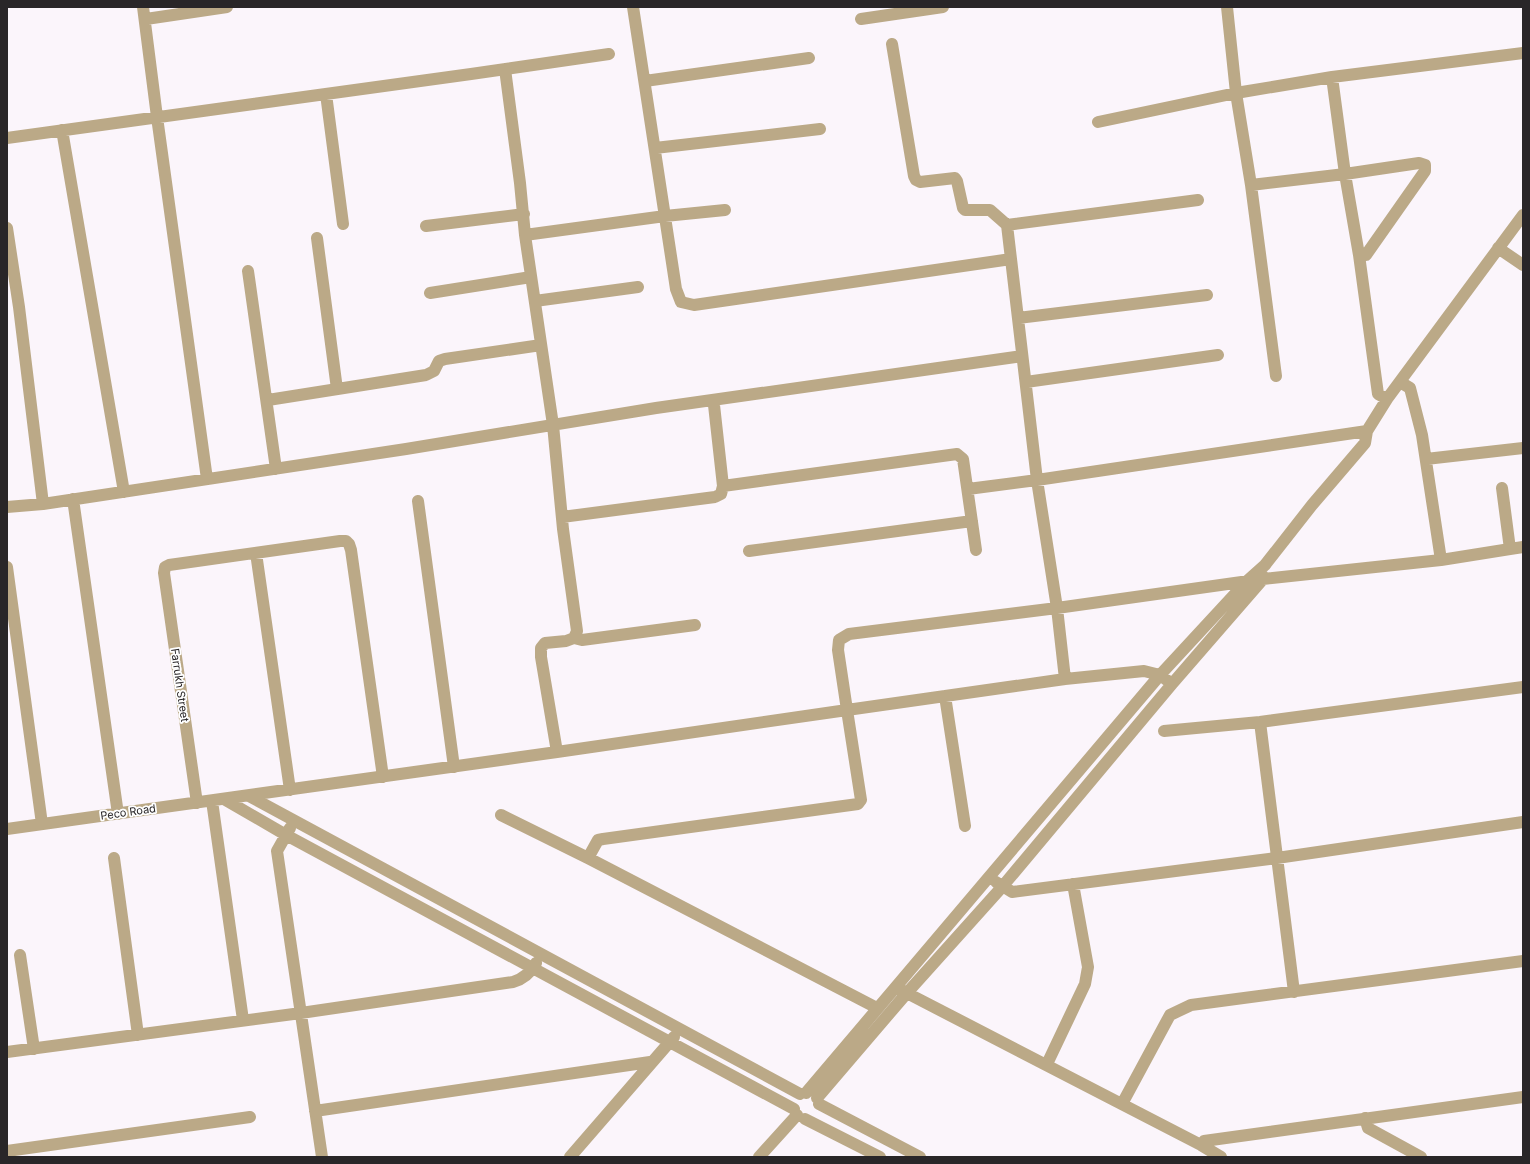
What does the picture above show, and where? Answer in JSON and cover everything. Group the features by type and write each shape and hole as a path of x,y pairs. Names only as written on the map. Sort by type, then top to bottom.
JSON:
{"street":[{"path":"207,479 144,13 227,7"},
{"path":"633,7 676,288 681,302 694,305 1011,259"},
{"path":"861,19 943,7"},
{"path":"1227,7 1236,93 1251,185 1276,376"},
{"path":"892,44 914,176 916,180 920,182 955,178 963,208 965,210 990,210 1007,225 1022,356 1038,480 1057,608 1065,679"},
{"path":"1098,122 1236,93 1332,77 1523,53"},
{"path":"7,138 609,54"},
{"path":"645,81 809,58"},
{"path":"505,69 524,214 525,235 553,425 562,517 577,631 574,638"},
{"path":"1332,77 1378,394 1387,399"},
{"path":"326,94 343,224"},
{"path":"655,148 820,128"},
{"path":"62,130 124,492"},
{"path":"1251,185 1345,174 1418,163 1425,165 1425,171 1366,254 1359,255"},
{"path":"1007,225 1198,200"},
{"path":"525,235 665,216 725,210"},
{"path":"426,226 524,214"},
{"path":"799,1114 794,1101 803,1094 878,1008 1160,675 1246,582 1265,564 1312,505 1365,443 1367,431 1387,399 1523,215"},
{"path":"7,228 13,308 43,504"},
{"path":"317,238 338,389"},
{"path":"1498,248 1523,265"},
{"path":"248,271 268,400 276,469"},
{"path":"430,293 532,277"},
{"path":"535,301 638,287"},
{"path":"1018,318 1207,295"},
{"path":"268,400 426,375 434,371 439,361 445,359 541,345"},
{"path":"1026,382 1218,355"},
{"path":"7,507 43,504 276,469 656,408 1022,356"},
{"path":"1400,382 1410,388 1422,435 1441,560"},
{"path":"562,517 715,497 721,494 723,486 714,405"},
{"path":"968,489 1367,431"},
{"path":"1426,459 1523,448"},
{"path":"723,486 957,454 963,459 976,550"},
{"path":"1502,488 1510,549"},
{"path":"73,499 118,814"},
{"path":"418,501 454,767"},
{"path":"748,551 972,521"},
{"path":"290,790 256,553 340,541 346,541 350,544 383,777"},
{"path":"588,858 598,840 603,839 858,804 861,800 838,650 839,640 849,634 1057,608 1263,579 1441,560 1523,547"},
{"name":"Farrukh Street","path":"197,803 164,573 165,567 169,565 256,553"},
{"path":"799,1114 813,1117 818,1111 818,1101 906,994 1002,887 1172,684 1263,579 1265,564"},
{"path":"7,567 12,644 42,824"},
{"path":"557,752 541,657 541,648 545,643 566,641 574,638 582,640 695,625"},
{"name":"Peco Road","path":"7,829 454,767 1065,679 1144,671 1160,675"},
{"path":"1160,675 1172,684"},
{"path":"1164,731 1260,722 1523,687"},
{"path":"944,696 965,826"},
{"path":"1260,722 1294,992"},
{"path":"248,796 541,955 803,1094 812,1094 818,1101 920,1157"},
{"path":"218,800 286,835 880,1157"},
{"path":"218,800 243,1020"},
{"path":"501,815 588,858 878,1008"},
{"path":"294,820 277,851 322,1157"},
{"path":"989,877 1002,887 1012,892 1277,858 1523,822"},
{"path":"114,858 138,1035"},
{"path":"1047,1064 1086,984 1088,967 1074,884"},
{"path":"20,955 34,1049"},
{"path":"7,1052 301,1013 514,982 533,969 541,955"},
{"path":"1122,1104 1170,1014 1191,1005 1523,961"},
{"path":"896,987 906,994 1047,1064 1221,1157"},
{"path":"570,1157 650,1062 680,1029"},
{"path":"316,1111 650,1062"},
{"path":"1201,1145 1204,1141 1523,1097"},
{"path":"759,1157 799,1114"},
{"path":"7,1151 250,1117"},
{"path":"1365,1118 1368,1128 1421,1157"}]}
